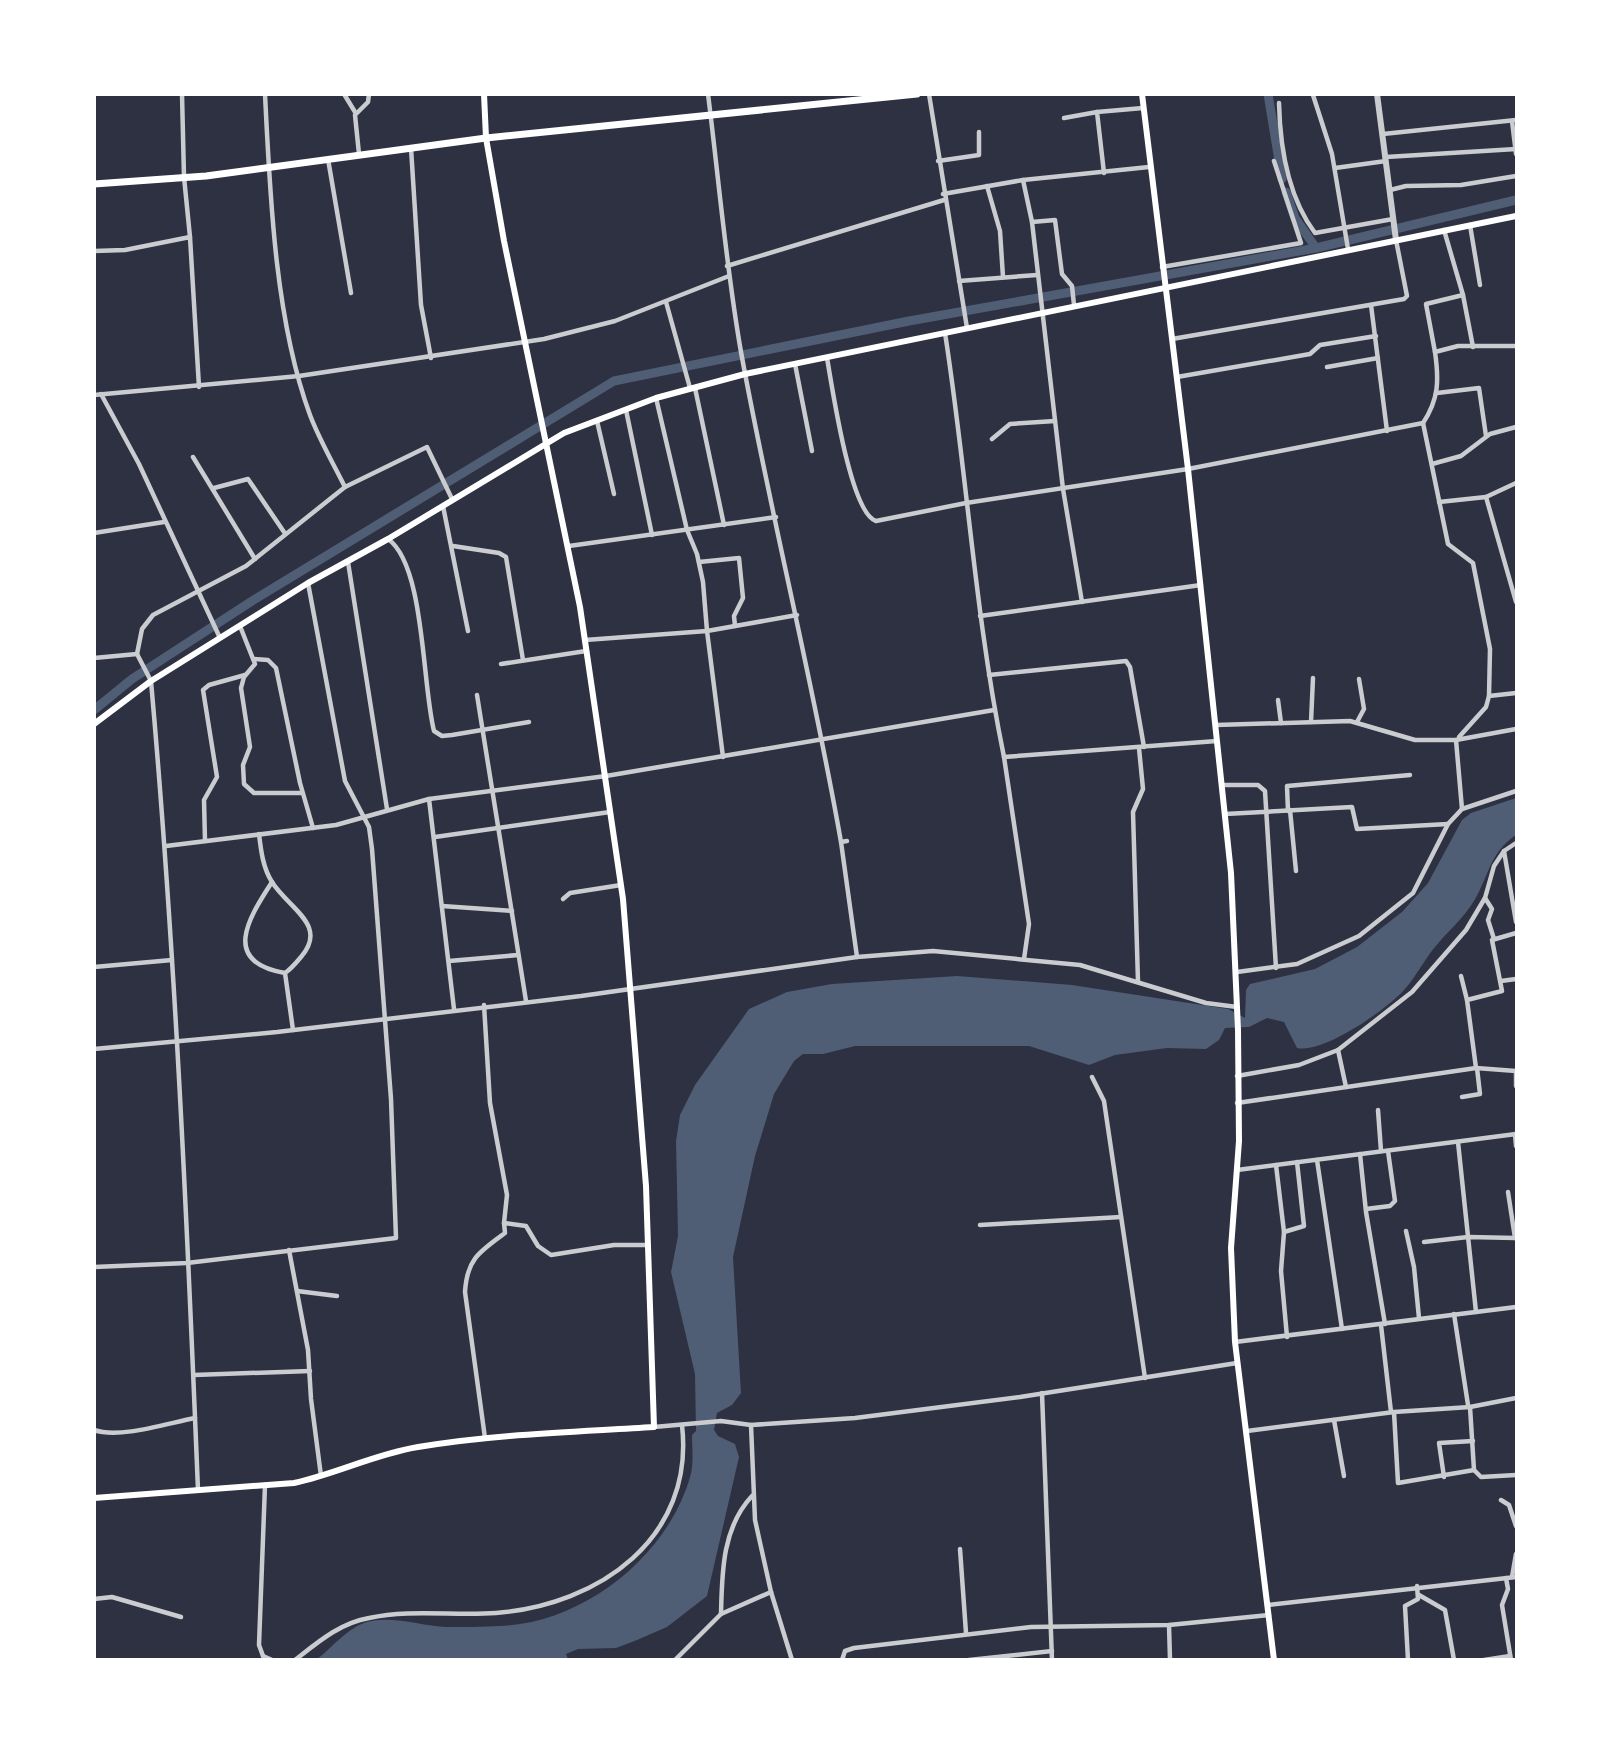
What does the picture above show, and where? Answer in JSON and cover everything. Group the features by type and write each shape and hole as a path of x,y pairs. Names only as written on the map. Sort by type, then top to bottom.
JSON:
{"main road":[{"path":"94,1498 265,1485 321,1477 405,1449 485,1438 654,1427 646,1186 621,885 569,546 525,342 486,138 484,94"},
{"path":"94,184 184,177 486,138 917,94"},
{"path":"1142,94 1163,286 1188,469 1225,814 1237,972 1237,1170 1231,1248 1235,1342 1274,1660"},
{"path":"94,724 150,678 308,583 388,539 564,433 625,409 745,373 967,328 1042,308 1074,305 1396,236 1444,230 1517,215"}],"street":[{"path":"182,94 184,177 200,387"},
{"path":"265,94 269,166 283,290 299,376 311,418 345,487"},
{"path":"345,94 355,113 359,154"},
{"path":"355,113 368,102 369,94"},
{"path":"708,94 727,266 745,373 823,740 857,957"},
{"path":"834,94 836,103"},
{"path":"929,94 967,328"},
{"path":"1171,340 1407,296 1393,220 1377,94"},
{"path":"1313,95 1335,168 1348,246"},
{"path":"1279,103 1286,163 1301,213 1318,234 1393,220"},
{"path":"1064,118 1143,107"},
{"path":"1097,112 1104,173"},
{"path":"1335,168 1386,159 1516,152 1514,120 1383,134"},
{"path":"938,161 979,155 979,132"},
{"path":"411,148 421,305 432,358"},
{"path":"328,159 351,293"},
{"path":"1161,269 1301,243 1274,161"},
{"path":"727,266 944,197 987,186 1149,167"},
{"path":"1390,190 1406,186 1461,185 1517,176"},
{"path":"1023,180 1032,222 1063,489 1083,602"},
{"path":"987,186 1000,231 1003,277"},
{"path":"1032,222 1055,220 1062,274 1072,286 1074,305"},
{"path":"1470,224 1480,285"},
{"path":"1444,230 1463,295 1473,347"},
{"path":"94,251 125,250 190,237"},
{"path":"959,281 1037,275"},
{"path":"220,638 197,594 139,464 98,395 299,376 525,342 592,328 729,276"},
{"path":"1462,809 1457,739 1486,707 1489,696 1490,649 1473,563 1448,544 1423,423 1439,383 1426,304 1463,295"},
{"path":"666,302 692,388 724,525"},
{"path":"1371,304 1387,431"},
{"path":"945,332 958,417 980,616 1029,924 1024,959"},
{"path":"1176,377 1310,354 1320,345 1376,336"},
{"path":"1435,352 1458,346 1517,346"},
{"path":"827,358 849,467 871,520 1188,469 1423,423"},
{"path":"1327,366 1378,358"},
{"path":"795,364 812,451"},
{"path":"1437,393 1479,388 1486,436"},
{"path":"656,398 687,530 699,562 723,757"},
{"path":"625,409 652,535"},
{"path":"597,421 614,494"},
{"path":"992,439 1010,424 1055,421"},
{"path":"1432,464 1461,456 1486,436 1517,426"},
{"path":"198,1490 179,1040 166,845 150,678 138,654 142,629 153,615 197,594 255,559 284,532 345,487 427,447 453,499"},
{"path":"193,457 255,559"},
{"path":"214,488 248,479 284,532"},
{"path":"1439,502 1486,497 1517,483"},
{"path":"1486,497 1516,602"},
{"path":"443,505 468,631"},
{"path":"569,546 776,517"},
{"path":"94,533 164,522"},
{"path":"388,539 405,557 412,582 434,731 442,736 529,722"},
{"path":"453,546 499,553 506,557 523,660"},
{"path":"699,562 738,558 743,598 734,615 735,626"},
{"path":"348,562 387,809"},
{"path":"94,1267 187,1263 389,1241 396,1238 398,1230 372,849 365,819 354,803 344,773 308,583"},
{"path":"980,616 1200,585"},
{"path":"585,640 706,631 798,615"},
{"path":"240,626 255,666 247,674 241,688 250,747 243,765 246,787 254,793 302,793"},
{"path":"501,664 586,650"},
{"path":"94,659 138,654"},
{"path":"254,659 268,660 276,668 302,793 313,828"},
{"path":"989,675 1126,661 1130,667 1141,748 1143,789 1133,812 1138,982"},
{"path":"205,841 204,800 217,777 203,690 209,685 247,674"},
{"path":"1311,722 1313,678"},
{"path":"1357,722 1364,709 1359,679"},
{"path":"1489,696 1517,693"},
{"path":"477,695 526,1002"},
{"path":"1278,700 1281,723"},
{"path":"166,845 313,828 365,819 387,809 429,799 606,776 994,710"},
{"path":"1216,725 1357,722 1415,740 1457,739 1517,729"},
{"path":"1003,757 1217,741"},
{"path":"1297,871 1287,786 1410,775"},
{"path":"1222,785 1262,786 1265,791 1276,968"},
{"path":"1237,972 1276,968 1328,952 1359,936 1413,893 1448,824 1462,809 1517,791"},
{"path":"429,799 454,1009"},
{"path":"1225,814 1352,807 1357,828 1361,829 1448,824"},
{"path":"435,837 611,812"},
{"path":"258,834 264,866 272,882 287,902 304,916 312,930 310,945 285,973 293,1030"},
{"path":"841,842 847,841"},
{"path":"1237,1076 1299,1065 1338,1050 1412,992 1466,930 1485,898 1494,866 1504,851 1517,843"},
{"path":"1504,851 1517,922"},
{"path":"272,882 249,922 245,943 252,960 265,969 285,973"},
{"path":"563,899 570,893 621,885"},
{"path":"1467,1000 1502,991 1491,946 1494,939 1488,920 1492,909 1485,898"},
{"path":"442,906 512,911"},
{"path":"1494,939 1517,933"},
{"path":"94,1049 293,1030 629,989 857,957 933,951 1080,965 1206,1003 1237,1008"},
{"path":"449,961 518,955"},
{"path":"94,967 172,960"},
{"path":"1461,976 1467,1000 1480,1094 1462,1097"},
{"path":"1501,981 1517,979"},
{"path":"484,1005 490,1103 508,1195 505,1233 474,1259 466,1276 466,1307 485,1438"},
{"path":"1338,1050 1346,1087"},
{"path":"1237,1103 1476,1068 1516,1071 1517,1086"},
{"path":"1092,1077 1104,1101 1145,1378"},
{"path":"1378,1110 1381,1152"},
{"path":"1237,1170 1516,1134 1517,1146"},
{"path":"1458,1142 1476,1312"},
{"path":"1366,1209 1394,1204 1388,1150"},
{"path":"1360,1154 1383,1324 1398,1483 1474,1470"},
{"path":"1317,1160 1342,1329"},
{"path":"1284,1232 1304,1226 1297,1162"},
{"path":"1276,1165 1284,1232 1281,1271 1287,1337"},
{"path":"1424,1242 1468,1237 1516,1238 1508,1192"},
{"path":"980,1225 1121,1217"},
{"path":"504,1223 526,1226 538,1245 551,1255 614,1245 646,1245"},
{"path":"1406,1231 1414,1267 1419,1318"},
{"path":"289,1250 310,1371 321,1477"},
{"path":"297,1291 337,1296"},
{"path":"1235,1342 1517,1307"},
{"path":"1454,1314 1469,1406 1474,1470 1481,1478 1517,1475"},
{"path":"654,1427 721,1421 751,1425 855,1418 1237,1363"},
{"path":"194,1375 310,1371"},
{"path":"1042,1392 1052,1660"},
{"path":"1247,1431 1393,1412 1469,1406 1517,1398"},
{"path":"94,1430 110,1434 195,1419"},
{"path":"1334,1420 1344,1476"},
{"path":"295,1660 343,1626 367,1618 497,1613 547,1605 605,1580 639,1553 671,1508 685,1465 682,1425"},
{"path":"751,1425 752,1496 771,1592 792,1660"},
{"path":"1444,1477 1438,1443 1473,1441"},
{"path":"265,1485 259,1644 260,1658 272,1660"},
{"path":"721,1614 728,1541 738,1513 752,1496"},
{"path":"1501,1500 1509,1505 1517,1527"},
{"path":"960,1549 966,1633"},
{"path":"1266,1605 1514,1577 1517,1554"},
{"path":"1484,1660 1511,1658 1502,1605 1508,1589 1506,1578"},
{"path":"1408,1660 1405,1606 1418,1599 1417,1586"},
{"path":"676,1660 721,1614 771,1592"},
{"path":"1419,1595 1445,1610 1454,1660"},
{"path":"94,1599 113,1597 181,1616"},
{"path":"842,1660 845,1651 854,1648 966,1633 1049,1626 1169,1625 1269,1615"},
{"path":"1169,1625 1170,1660"},
{"path":"969,1660 1052,1651"}],"water":[{"path":"1516,798 1516,835 1495,857 1479,892 1465,914 1395,998 1369,1019 1338,1038 1322,1044 1297,1048 1284,1022 1267,1018 1249,1027 1225,1028 1219,1040 1206,1049 1167,1048 1115,1055 1089,1065 1029,1046 855,1046 823,1054 803,1054 794,1061 774,1094 755,1156 733,1257 741,1393 732,1405 717,1413 714,1430 718,1436 735,1444 739,1457 707,1596 667,1627 616,1648 578,1649 566,1654 568,1659 316,1660 347,1633 360,1625 377,1620 447,1627 493,1626 531,1622 561,1613 591,1599 618,1580 642,1559 662,1534 679,1506 690,1477 692,1435 696,1431 695,1374 671,1272 678,1236 676,1141 680,1115 695,1085 749,1009 787,992 832,984 957,976 1072,985 1228,1009 1245,1018 1246,990 1250,984 1315,969 1357,947 1402,912 1428,883 1462,820 1471,813"}],"waterway":[{"path":"1268,94 1282,179"},
{"path":"1286,192 1295,218 1316,248"},
{"path":"94,710 132,679 252,601 614,381 909,321 1316,248 1516,200"}]}
